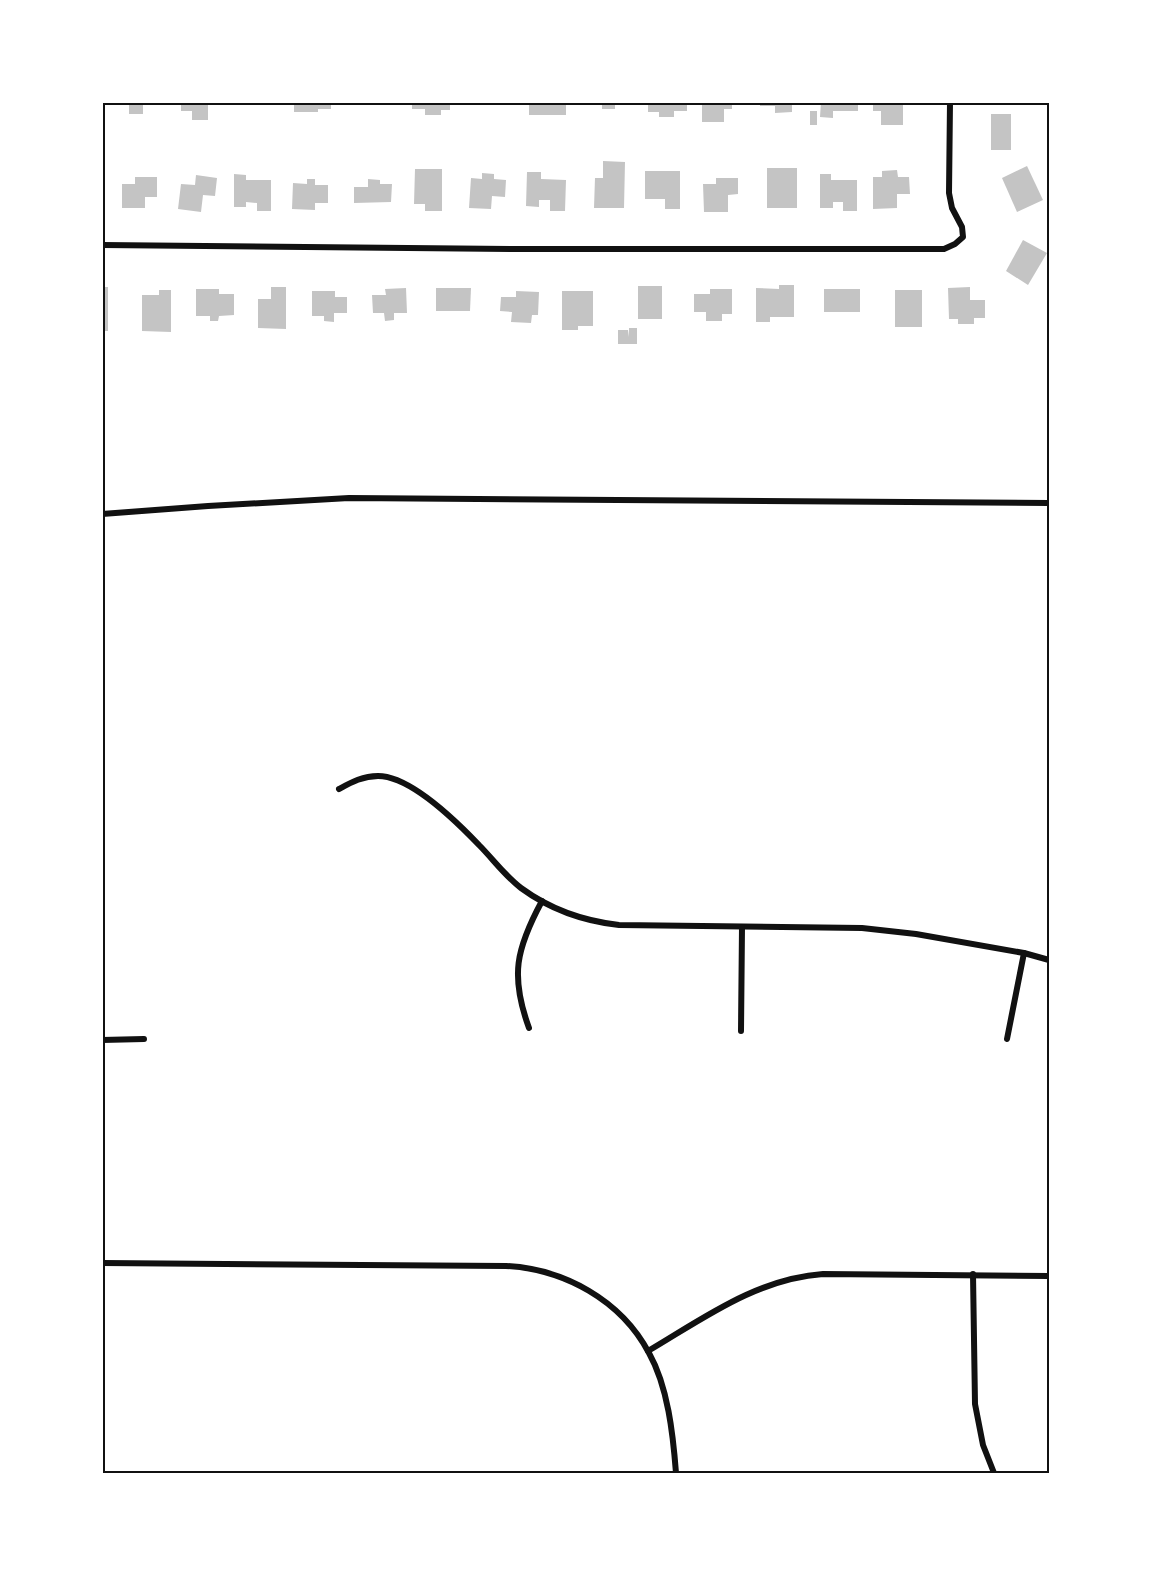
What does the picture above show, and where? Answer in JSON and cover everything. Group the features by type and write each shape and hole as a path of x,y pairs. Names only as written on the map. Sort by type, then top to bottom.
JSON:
{"street":[{"path":"102,244 515,249 944,249 963,237 962,227 952,208 949,193 950,102"},
{"path":"102,514 349,498 1049,503"},
{"path":"339,789 367,777 380,776 400,782 426,798 455,822 520,887 566,914 595,922 619,925 862,928 916,934 1024,953 1049,960"},
{"path":"529,1028 518,990 517,972 524,938 542,901"},
{"path":"741,1031 742,927"},
{"path":"1007,1039 1024,953"},
{"path":"102,1040 144,1039"},
{"path":"102,1263 521,1267 568,1279 603,1300 626,1321 648,1351 659,1378 673,1434 676,1473"},
{"path":"648,1351 763,1286 792,1277 823,1274 1049,1276"},
{"path":"974,1274 975,1404 983,1445 994,1473"}],"building":[{"path":"129,102 143,102 143,114 129,114"},
{"path":"181,102 208,102 208,120 192,120 192,111 181,111"},
{"path":"294,102 331,102 331,109 318,109 318,112 294,112"},
{"path":"412,102 450,102 450,110 441,110 441,115 425,115 425,109 412,109"},
{"path":"529,102 566,102 566,115 529,115"},
{"path":"602,102 615,102 615,109 602,109"},
{"path":"648,102 687,102 687,111 674,111 674,117 659,117 659,112 648,112"},
{"path":"702,102 732,102 732,109 724,109 724,122 702,122"},
{"path":"760,102 799,102 799,105 792,105 792,112 775,113 775,106 760,106"},
{"path":"821,102 858,102 858,111 833,111 833,118 820,117"},
{"path":"873,102 903,102 903,125 881,125 881,111 873,111"},
{"path":"810,111 817,111 817,125 810,125"},
{"path":"991,114 1011,114 1011,150 991,150"},
{"path":"603,161 625,162 624,208 594,208 595,178 603,178"},
{"path":"1027,166 1043,200 1017,212 1002,178"},
{"path":"767,168 797,168 797,208 767,208"},
{"path":"415,169 442,169 442,211 425,211 425,204 414,204"},
{"path":"897,170 898,177 909,177 910,194 897,194 897,208 873,209 873,177 882,177 882,171"},
{"path":"645,171 680,171 680,209 665,209 665,199 645,199"},
{"path":"527,172 541,172 541,179 566,180 565,211 550,211 550,200 539,200 539,207 526,206"},
{"path":"482,173 494,174 494,179 506,180 505,197 492,196 491,209 469,208 471,178 482,179"},
{"path":"234,174 246,175 246,180 271,180 271,211 257,211 257,203 246,202 246,207 234,207"},
{"path":"820,174 831,174 831,180 857,180 857,211 843,211 843,202 833,202 833,208 820,208"},
{"path":"196,175 217,178 215,196 203,195 201,212 178,209 181,184 195,185"},
{"path":"135,177 157,177 157,197 145,197 145,208 122,208 122,184 135,184"},
{"path":"716,178 738,178 738,194 728,195 728,212 704,212 703,184 716,184"},
{"path":"307,179 315,179 315,185 328,185 328,203 315,203 315,210 292,209 293,183 307,184"},
{"path":"368,179 380,180 380,184 392,184 391,202 354,203 354,187 368,187"},
{"path":"1023,240 1047,253 1028,285 1006,271"},
{"path":"779,285 794,285 794,317 770,317 770,322 756,322 756,288 779,289"},
{"path":"638,286 662,286 662,319 638,319"},
{"path":"102,287 108,287 108,331 102,331"},
{"path":"271,287 286,287 286,329 258,328 258,299 271,299"},
{"path":"970,287 970,300 985,300 985,318 974,318 974,324 958,324 958,319 949,319 948,288"},
{"path":"406,288 407,313 394,313 394,320 385,321 384,313 373,313 372,295 386,295 385,289"},
{"path":"436,288 471,288 470,311 436,311"},
{"path":"196,289 219,289 219,294 234,294 234,315 219,316 218,321 210,321 210,316 196,316"},
{"path":"710,289 732,289 732,314 722,314 722,321 706,321 706,312 694,312 694,294 710,294"},
{"path":"824,289 860,289 860,312 824,312"},
{"path":"159,290 171,290 171,332 142,331 142,295 159,295"},
{"path":"895,290 922,290 922,327 895,327"},
{"path":"312,291 335,291 335,297 347,297 347,313 334,313 334,322 324,321 324,316 312,316"},
{"path":"516,291 539,292 538,315 532,315 531,323 511,322 512,312 500,311 501,297 516,297"},
{"path":"562,291 593,291 593,326 578,326 578,330 562,330"},
{"path":"629,328 637,328 637,344 618,344 618,330 628,330 629,337"}]}
